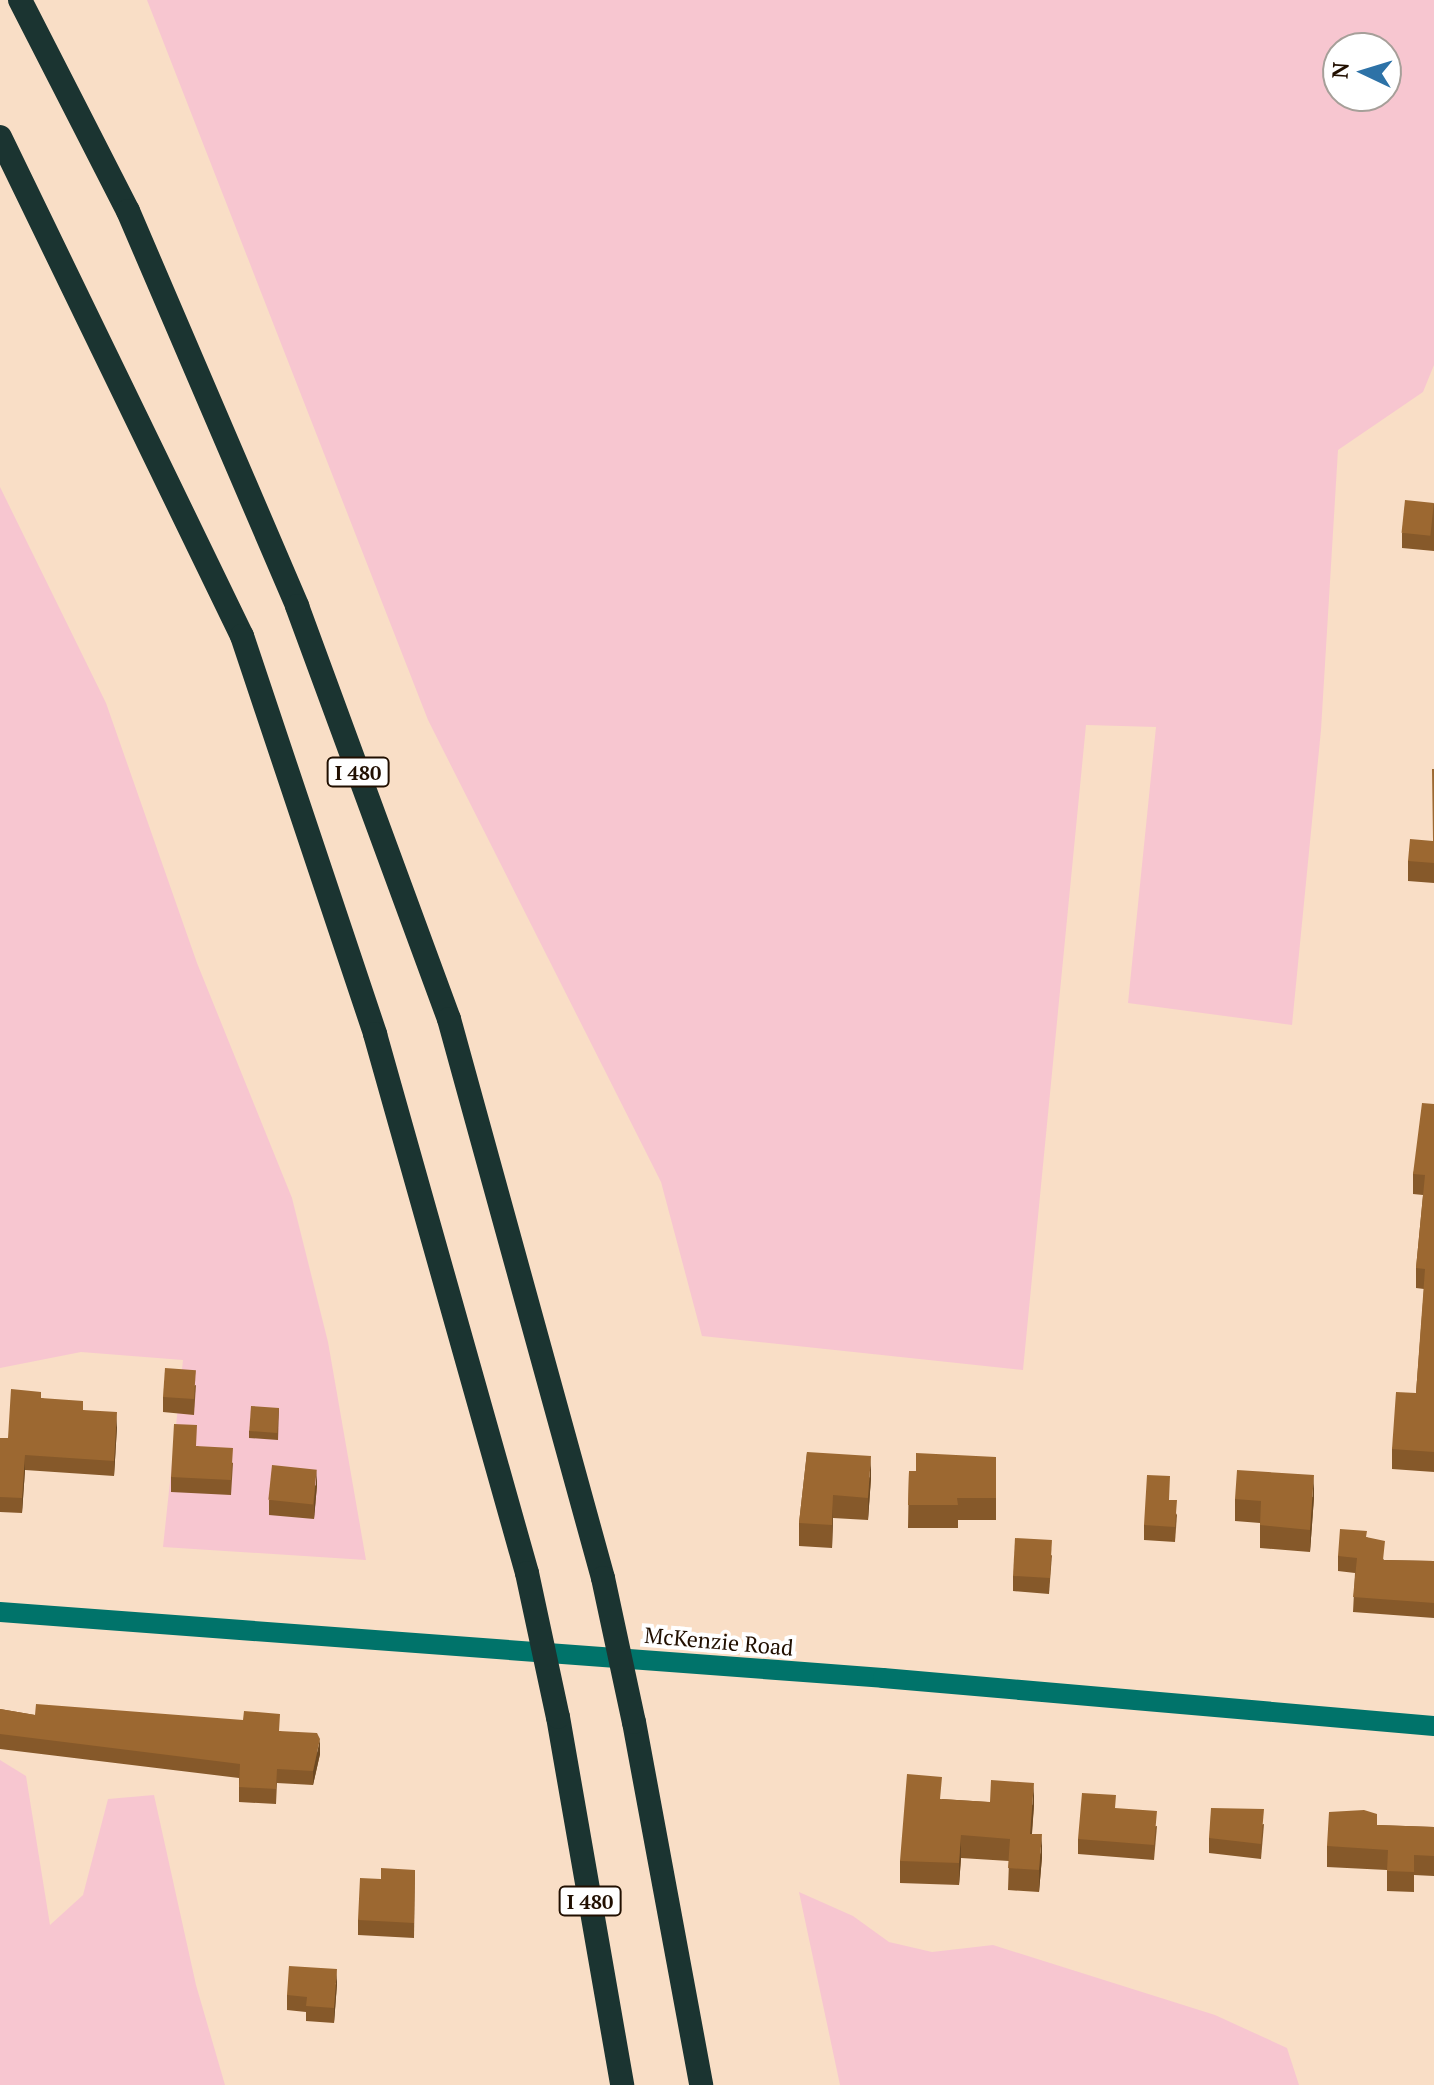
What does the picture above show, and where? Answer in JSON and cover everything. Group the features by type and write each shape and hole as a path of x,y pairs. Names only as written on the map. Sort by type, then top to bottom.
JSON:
{"highway":[{"name":"I 480","path":"20,0 128,211 308,635 449,1019 603,1578 634,1722 701,2085"},
{"name":"I 480","path":"0,137 242,636 375,1034 527,1573 558,1717 622,2085"}],"street":[{"name":"McKenzie Road","path":"0,1612 851,1675 1434,1726"}],"shaded area":[{"path":"147,0 1434,0 1434,365 1423,392 1338,450 1321,730 1292,1025 1128,1003 1156,727 1086,725 1023,1370 702,1336 661,1182 428,720"},
{"path":"0,487 106,703 197,963 292,1198 328,1342 366,1560 163,1547 183,1360 81,1352 0,1368"},
{"path":"0,1760 26,1776 50,1925 83,1895 108,1799 154,1795 196,1985 225,2085 0,2085"},
{"path":"799,1892 853,1916 889,1942 932,1952 993,1945 1215,2015 1287,2048 1299,2085 840,2085"}],"building":[{"path":"1405,500 1434,503 1430,536 1402,533"},
{"path":"1432,769 1434,863 1408,861 1410,839 1433,841"},
{"path":"1422,1103 1434,1104 1434,1452 1392,1449 1396,1392 1416,1393 1425,1269 1416,1268 1425,1175 1413,1174"},
{"path":"165,1368 196,1370 194,1399 163,1397"},
{"path":"11,1389 41,1392 41,1398 83,1401 83,1410 117,1412 114,1461 25,1455 22,1498 0,1497 0,1438 8,1438"},
{"path":"251,1406 279,1408 277,1433 249,1431"},
{"path":"174,1424 197,1425 196,1446 233,1448 231,1480 171,1477"},
{"path":"807,1452 871,1456 868,1498 833,1495 832,1525 799,1523"},
{"path":"916,1453 996,1457 996,1498 957,1498 958,1505 908,1505 909,1471 916,1471"},
{"path":"272,1465 317,1470 313,1505 268,1500"},
{"path":"1237,1470 1314,1475 1310,1530 1260,1525 1261,1501 1235,1499"},
{"path":"1147,1475 1170,1476 1169,1500 1177,1500 1175,1527 1144,1525"},
{"path":"1340,1529 1367,1531 1366,1537 1385,1541 1383,1560 1434,1561 1434,1603 1353,1597 1357,1558 1338,1556"},
{"path":"1015,1538 1052,1540 1050,1578 1013,1576"},
{"path":"36,1704 243,1720 244,1711 280,1714 279,1731 317,1733 320,1739 313,1771 277,1769 276,1789 239,1787 240,1764 0,1734 0,1709 35,1715"},
{"path":"907,1774 942,1777 940,1799 990,1802 991,1780 1034,1783 1030,1834 1042,1834 1039,1870 1008,1868 1010,1839 961,1835 959,1863 900,1861"},
{"path":"1082,1793 1116,1795 1115,1808 1157,1811 1154,1845 1078,1839"},
{"path":"1211,1808 1264,1809 1261,1844 1209,1838"},
{"path":"1364,1810 1377,1814 1377,1825 1434,1827 1434,1856 1414,1855 1414,1872 1387,1871 1388,1850 1327,1846 1329,1812"},
{"path":"381,1868 415,1870 414,1923 358,1920 360,1878 381,1879"},
{"path":"289,1966 337,1969 334,2008 306,2006 307,1997 287,1995"}]}
